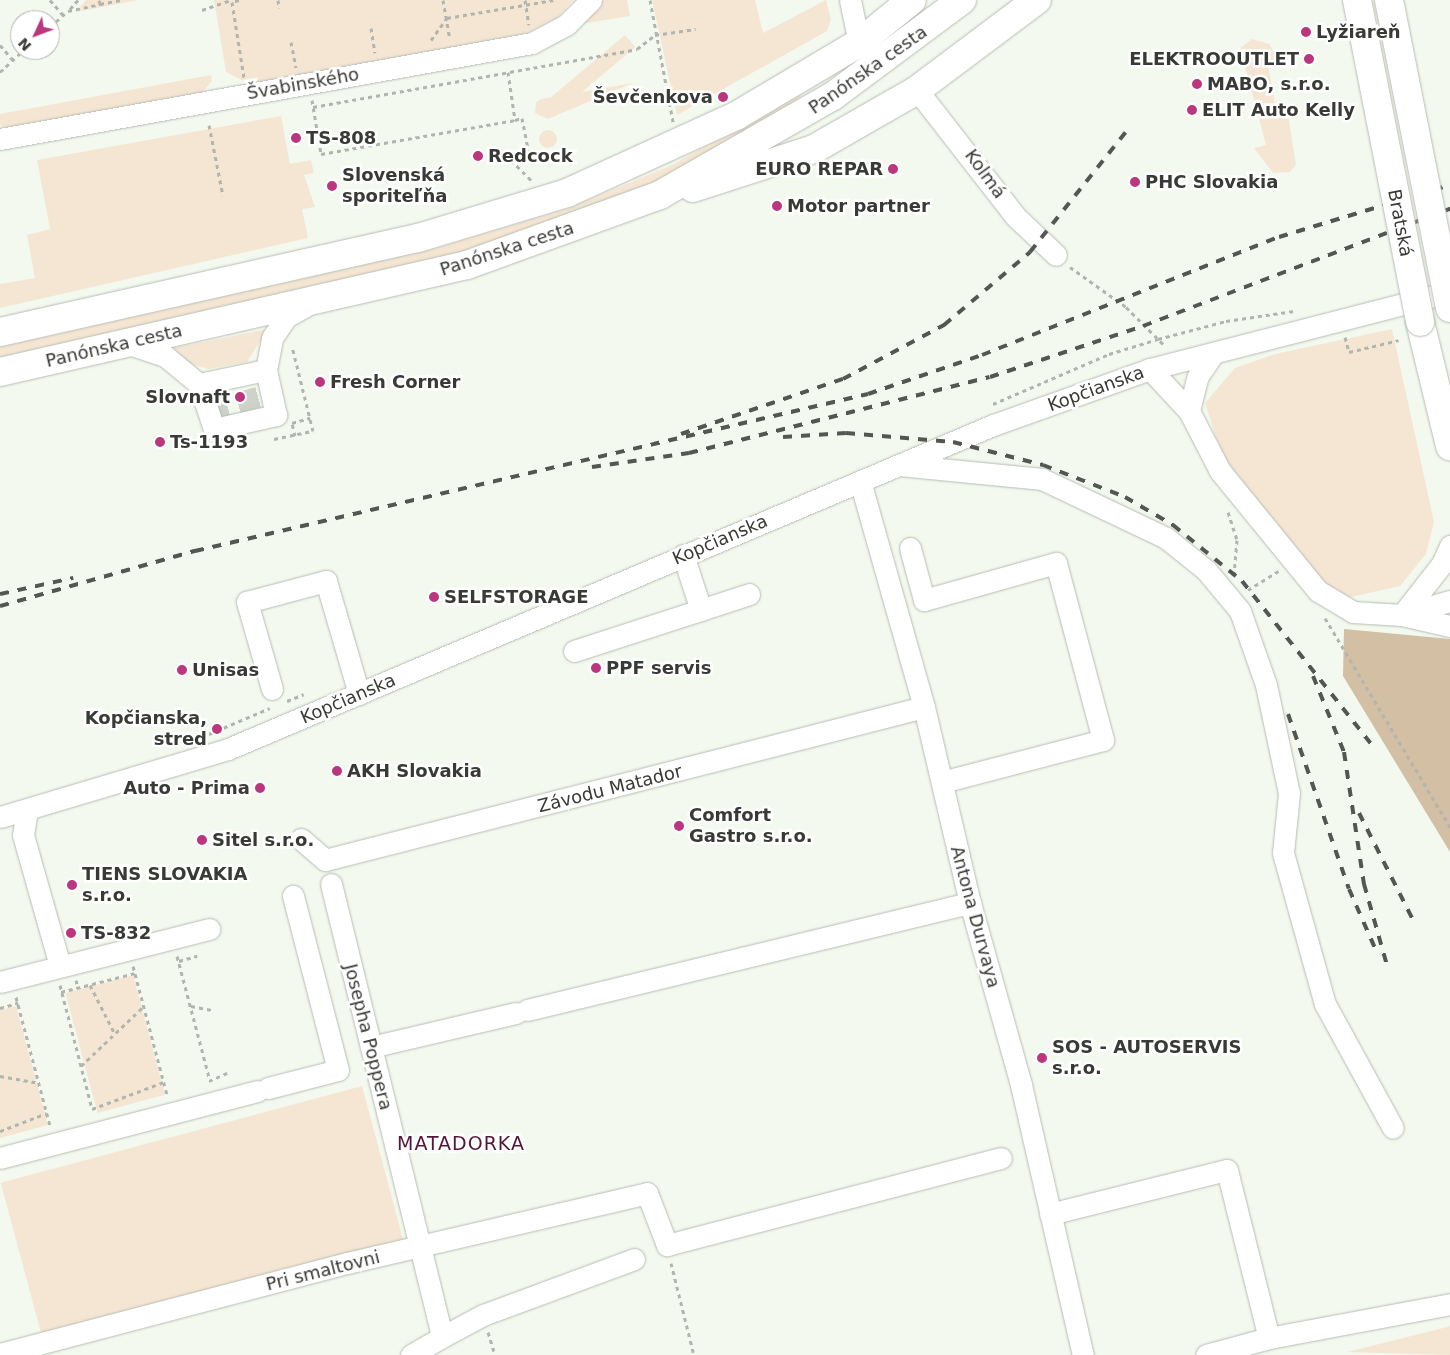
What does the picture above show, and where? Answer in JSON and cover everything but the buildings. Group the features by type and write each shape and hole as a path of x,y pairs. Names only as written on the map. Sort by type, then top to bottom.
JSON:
{"main road":[{"name":"Panónska cesta","path":"0,332 353,253 523,208 698,136 859,43 912,0"},
{"name":"Panónska cesta","path":"0,372 318,299 514,251 660,195 833,96 962,0"},
{"path":"660,195 723,182 814,149 917,90 1037,0"},
{"name":"Bratská","path":"1357,0 1420,322 1450,446"},
{"name":"Bratská","path":"1389,0 1450,308"}],"street":[{"name":"Švabinského","path":"0,139 532,43 567,24 591,0"},
{"path":"850,0 859,43"},
{"name":"Kolmá","path":"917,90 1016,217 1056,255"},
{"name":"Kopčianska","path":"0,817 182,765 359,694 899,465 1150,370 1214,354 1330,319 1450,292"},
{"path":"126,342 165,356 199,384 214,430 276,415 266,370 272,338 286,316 318,299"},
{"path":"1189,411 1198,376 1214,354"},
{"path":"199,384 266,370"},
{"path":"1150,370 1189,411 1220,470 1318,591 1353,612 1402,615 1450,626"},
{"path":"899,465 1042,479 1166,538 1228,596 1256,646 1266,685 1290,793 1283,853 1325,1004 1393,1128"},
{"name":"Antona Durvaya","path":"860,481 924,707 970,903 1021,1085 1083,1355"},
{"path":"1402,615 1442,564 1450,546"},
{"path":"910,548 924,600 1056,563 1104,740 942,782"},
{"path":"683,555 701,610"},
{"path":"272,690 247,602 326,581 359,694"},
{"path":"574,650 749,594"},
{"path":"1402,615 1450,601"},
{"name":"Závodu Matador","path":"301,839 325,860 924,707"},
{"path":"27,810 23,835 67,971"},
{"name":"Josepha Poppera","path":"331,884 442,1337"},
{"path":"0,1158 338,1070 293,896"},
{"path":"371,1048 970,903"},
{"path":"6,981 67,971 128,949 209,929"},
{"path":"667,1245 1001,1158"},
{"path":"1050,1214 1227,1170 1270,1338"},
{"name":"Pri smaltovni","path":"0,1354 347,1263 420,1249 647,1194 667,1245"},
{"path":"411,1355 483,1314 634,1259"},
{"path":"1206,1355 1270,1338 1450,1304"}],"path":[{"path":"50,0 63,15"},
{"path":"60,18 78,0"},
{"path":"68,11 99,2 121,0"},
{"path":"202,10 239,0"},
{"path":"278,0 279,8"},
{"path":"443,0 454,57"},
{"path":"431,40 447,18 553,0"},
{"path":"650,0 655,34 675,126"},
{"path":"231,1 248,94"},
{"path":"371,28 379,71"},
{"path":"313,107 637,49 655,34 696,29"},
{"path":"0,45 10,57"},
{"path":"0,72 13,60"},
{"path":"508,72 515,120"},
{"path":"312,93 321,154 522,118 528,149 511,160 534,182"},
{"path":"666,130 683,121"},
{"path":"209,125 223,196"},
{"path":"525,185 542,180"},
{"path":"1056,255 1126,307 1150,332"},
{"path":"1343,330 1349,352 1399,340"},
{"path":"274,439 313,431 292,346"},
{"path":"295,436 292,423 310,418"},
{"path":"1223,503 1237,540 1234,574 1228,596"},
{"path":"1228,512 1242,526"},
{"path":"1274,563 1288,577"},
{"path":"1228,596 1281,570"},
{"path":"1319,612 1332,626 1450,827"},
{"path":"172,938 210,1080 227,1073"},
{"path":"128,949 172,1113"},
{"path":"178,961 198,956"},
{"path":"67,971 58,980 92,1115"},
{"path":"61,992 135,973"},
{"path":"6,981 18,1004 55,1144"},
{"path":"90,985 115,1034"},
{"path":"0,1008 18,1004"},
{"path":"81,1066 144,1006"},
{"path":"190,1006 212,1010"},
{"path":"0,1076 39,1084"},
{"path":"92,1109 164,1082"},
{"path":"0,1131 47,1113"},
{"path":"667,1245 694,1355"}],"shaded area":[{"path":"86,0 139,0 76,12"},
{"path":"214,0 573,0 558,17 520,37 249,84 226,72"},
{"path":"603,0 627,0 630,16 581,24"},
{"path":"652,0 755,0 763,33 826,0 831,19 827,31 677,115"},
{"path":"625,35 635,47 551,118 541,106"},
{"path":"1252,39 1269,44 1279,61 1268,64 1276,110 1287,108 1296,165 1290,172 1273,173 1254,148 1266,145 1240,48"},
{"path":"211,75 212,81 202,93 7,128 0,125 0,114"},
{"path":"633,83 548,119 535,113 536,102 541,99"},
{"path":"799,95 806,104 628,197 448,257 0,357 0,347 437,248 569,208 670,166"},
{"path":"281,116 290,164 311,160 314,173 304,175 315,207 302,209 308,238 0,308 0,284 35,278 27,235 50,229 37,160"},
{"path":"544,130 552,130 557,135 555,146 544,148 539,143 539,135"},
{"path":"268,329 247,362 208,369 191,364 173,348"},
{"path":"1392,329 1434,522 1426,554 1400,586 1351,597 1324,585 1225,465 1205,403 1235,368 1275,354"},
{"path":"1344,629 1450,639 1450,852 1343,676"},
{"path":"133,975 165,1095 97,1113 65,993"},
{"path":"16,1006 48,1125 0,1138 0,1010"},
{"path":"362,1086 406,1251 45,1348 1,1183"},
{"path":"1450,1326 1450,1355 1347,1352 1447,1327"}],"tunnel":[{"path":"207,411 272,393"}],"railway":[{"path":"681,434 843,379 944,325 1030,252 1129,128"},
{"path":"0,606 195,551 868,394 982,355 1279,237 1450,185"},
{"path":"592,467 689,453 990,377 1143,326 1450,209"},
{"path":"783,437 846,433 953,442 1043,465 1125,497 1173,525 1242,581 1371,744"},
{"path":"0,594 73,578"},
{"path":"1313,676 1344,752 1364,884 1388,969"},
{"path":"1288,714 1349,889 1378,955"},
{"path":"1359,813 1414,922"}],"place":[{"name":"Lyžiareň","path":"1306,32"},
{"name":"ELEKTROOUTLET","path":"1309,59"},
{"name":"MABO, s.r.o.","path":"1197,84"},
{"name":"Ševčenkova","path":"723,97"},
{"name":"ELIT Auto Kelly","path":"1192,110"},
{"name":"TS-808","path":"296,138"},
{"name":"Redcock","path":"478,156"},
{"name":"EURO REPAR","path":"893,169"},
{"name":"PHC Slovakia","path":"1135,182"},
{"name":"Slovenská sporiteľňa","path":"332,186"},
{"name":"Motor partner","path":"777,206"},
{"name":"Fresh Corner","path":"320,382"},
{"name":"Slovnaft","path":"240,397"},
{"name":"Ts-1193","path":"160,442"},
{"name":"SELFSTORAGE","path":"434,597"},
{"name":"PPF servis","path":"596,668"},
{"name":"Unisas","path":"182,670"},
{"name":"Kopčianska, stred","path":"217,729"},
{"name":"AKH Slovakia","path":"337,771"},
{"name":"Auto - Prima","path":"260,788"},
{"name":"Comfort Gastro s.r.o.","path":"679,826"},
{"name":"Sitel s.r.o.","path":"202,840"},
{"name":"TIENS SLOVAKIA s.r.o.","path":"72,885"},
{"name":"TS-832","path":"71,933"},
{"name":"SOS - AUTOSERVIS s.r.o.","path":"1042,1058"}],"district":[{"name":"MATADORKA","path":"461,1144"}]}
